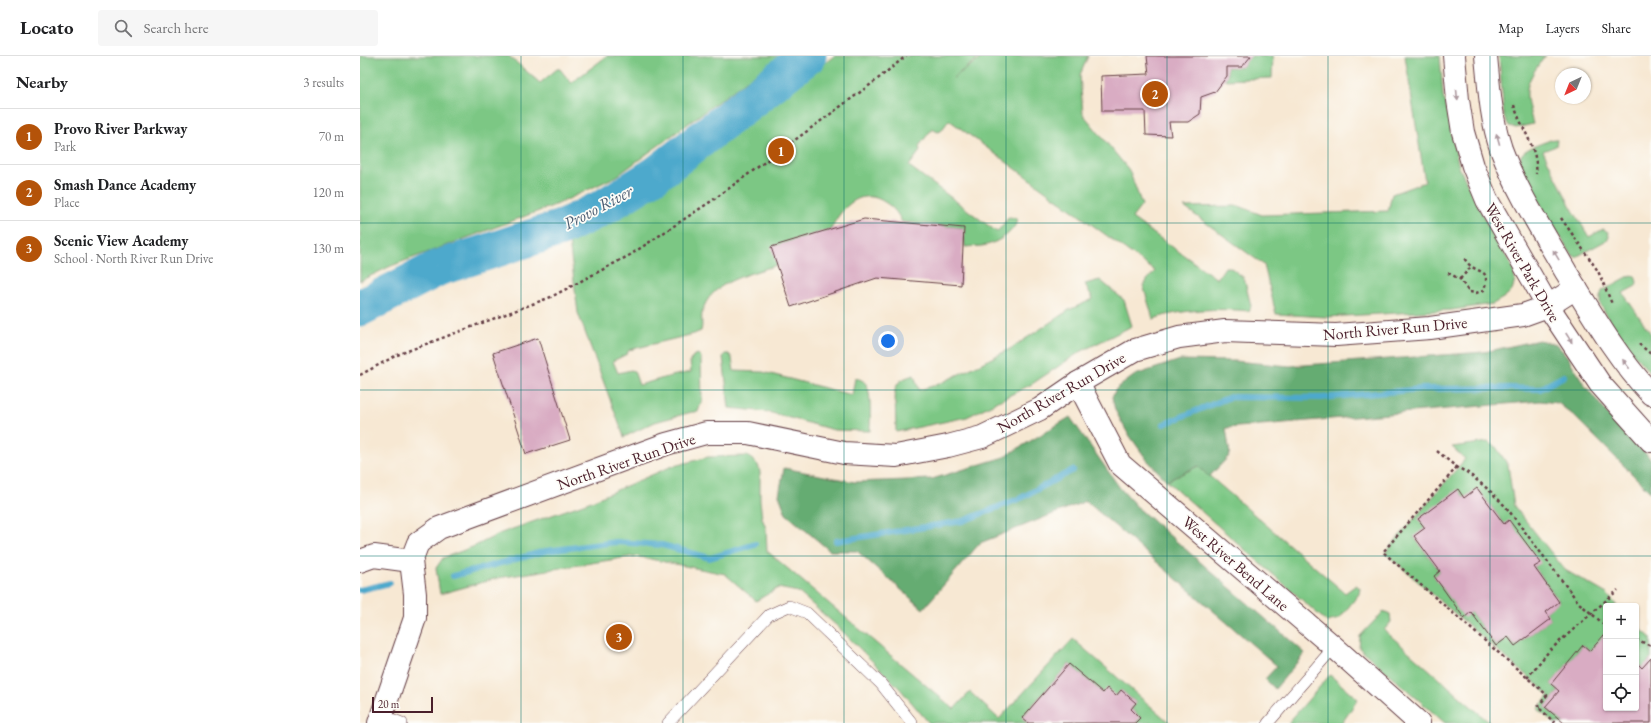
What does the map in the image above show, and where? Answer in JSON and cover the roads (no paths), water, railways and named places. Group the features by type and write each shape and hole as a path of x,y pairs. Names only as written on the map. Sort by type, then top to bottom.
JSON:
{"street":[{"name":"West River Park Drive","path":"1454,56 1463,132 1473,166 1487,200 1548,306 1600,384 1651,441"},
{"name":"West River Park Drive","path":"1486,56 1495,127 1501,148 1520,192 1607,338 1651,394"},
{"name":"North River Run Drive","path":"414,552 439,528 666,444 706,434 748,433 844,453 896,456 948,446 982,437 1040,408 1135,350 1179,337 1225,331 1336,335 1430,328 1523,315 1548,306 1576,288"},
{"name":"West River Bend Lane","path":"1078,384 1120,464 1334,647 1419,723"},
{"path":"360,560 374,556 414,552 415,618 380,719"}],"lane":[{"path":"668,723 769,615 789,606 807,613 881,684 912,723"},
{"path":"1268,723 1334,647"},
{"path":"380,719 402,723"}],"waterway":[{"name":"Provo River","path":"360,308 438,268 561,228 604,207 655,175 808,56"},
{"path":"1164,424 1230,397 1321,398 1422,389 1540,389 1564,376"},
{"path":"836,541 963,521 1021,498 1073,470"},
{"path":"453,576 546,551 616,542 662,545 710,558 755,544"},
{"path":"360,590 390,583"}],"place":[{"name":"Smash Dance Academy","path":"1155,94"},
{"name":"Provo River Parkway","path":"781,151"},
{"name":"Scenic View Academy","path":"619,637"}]}
